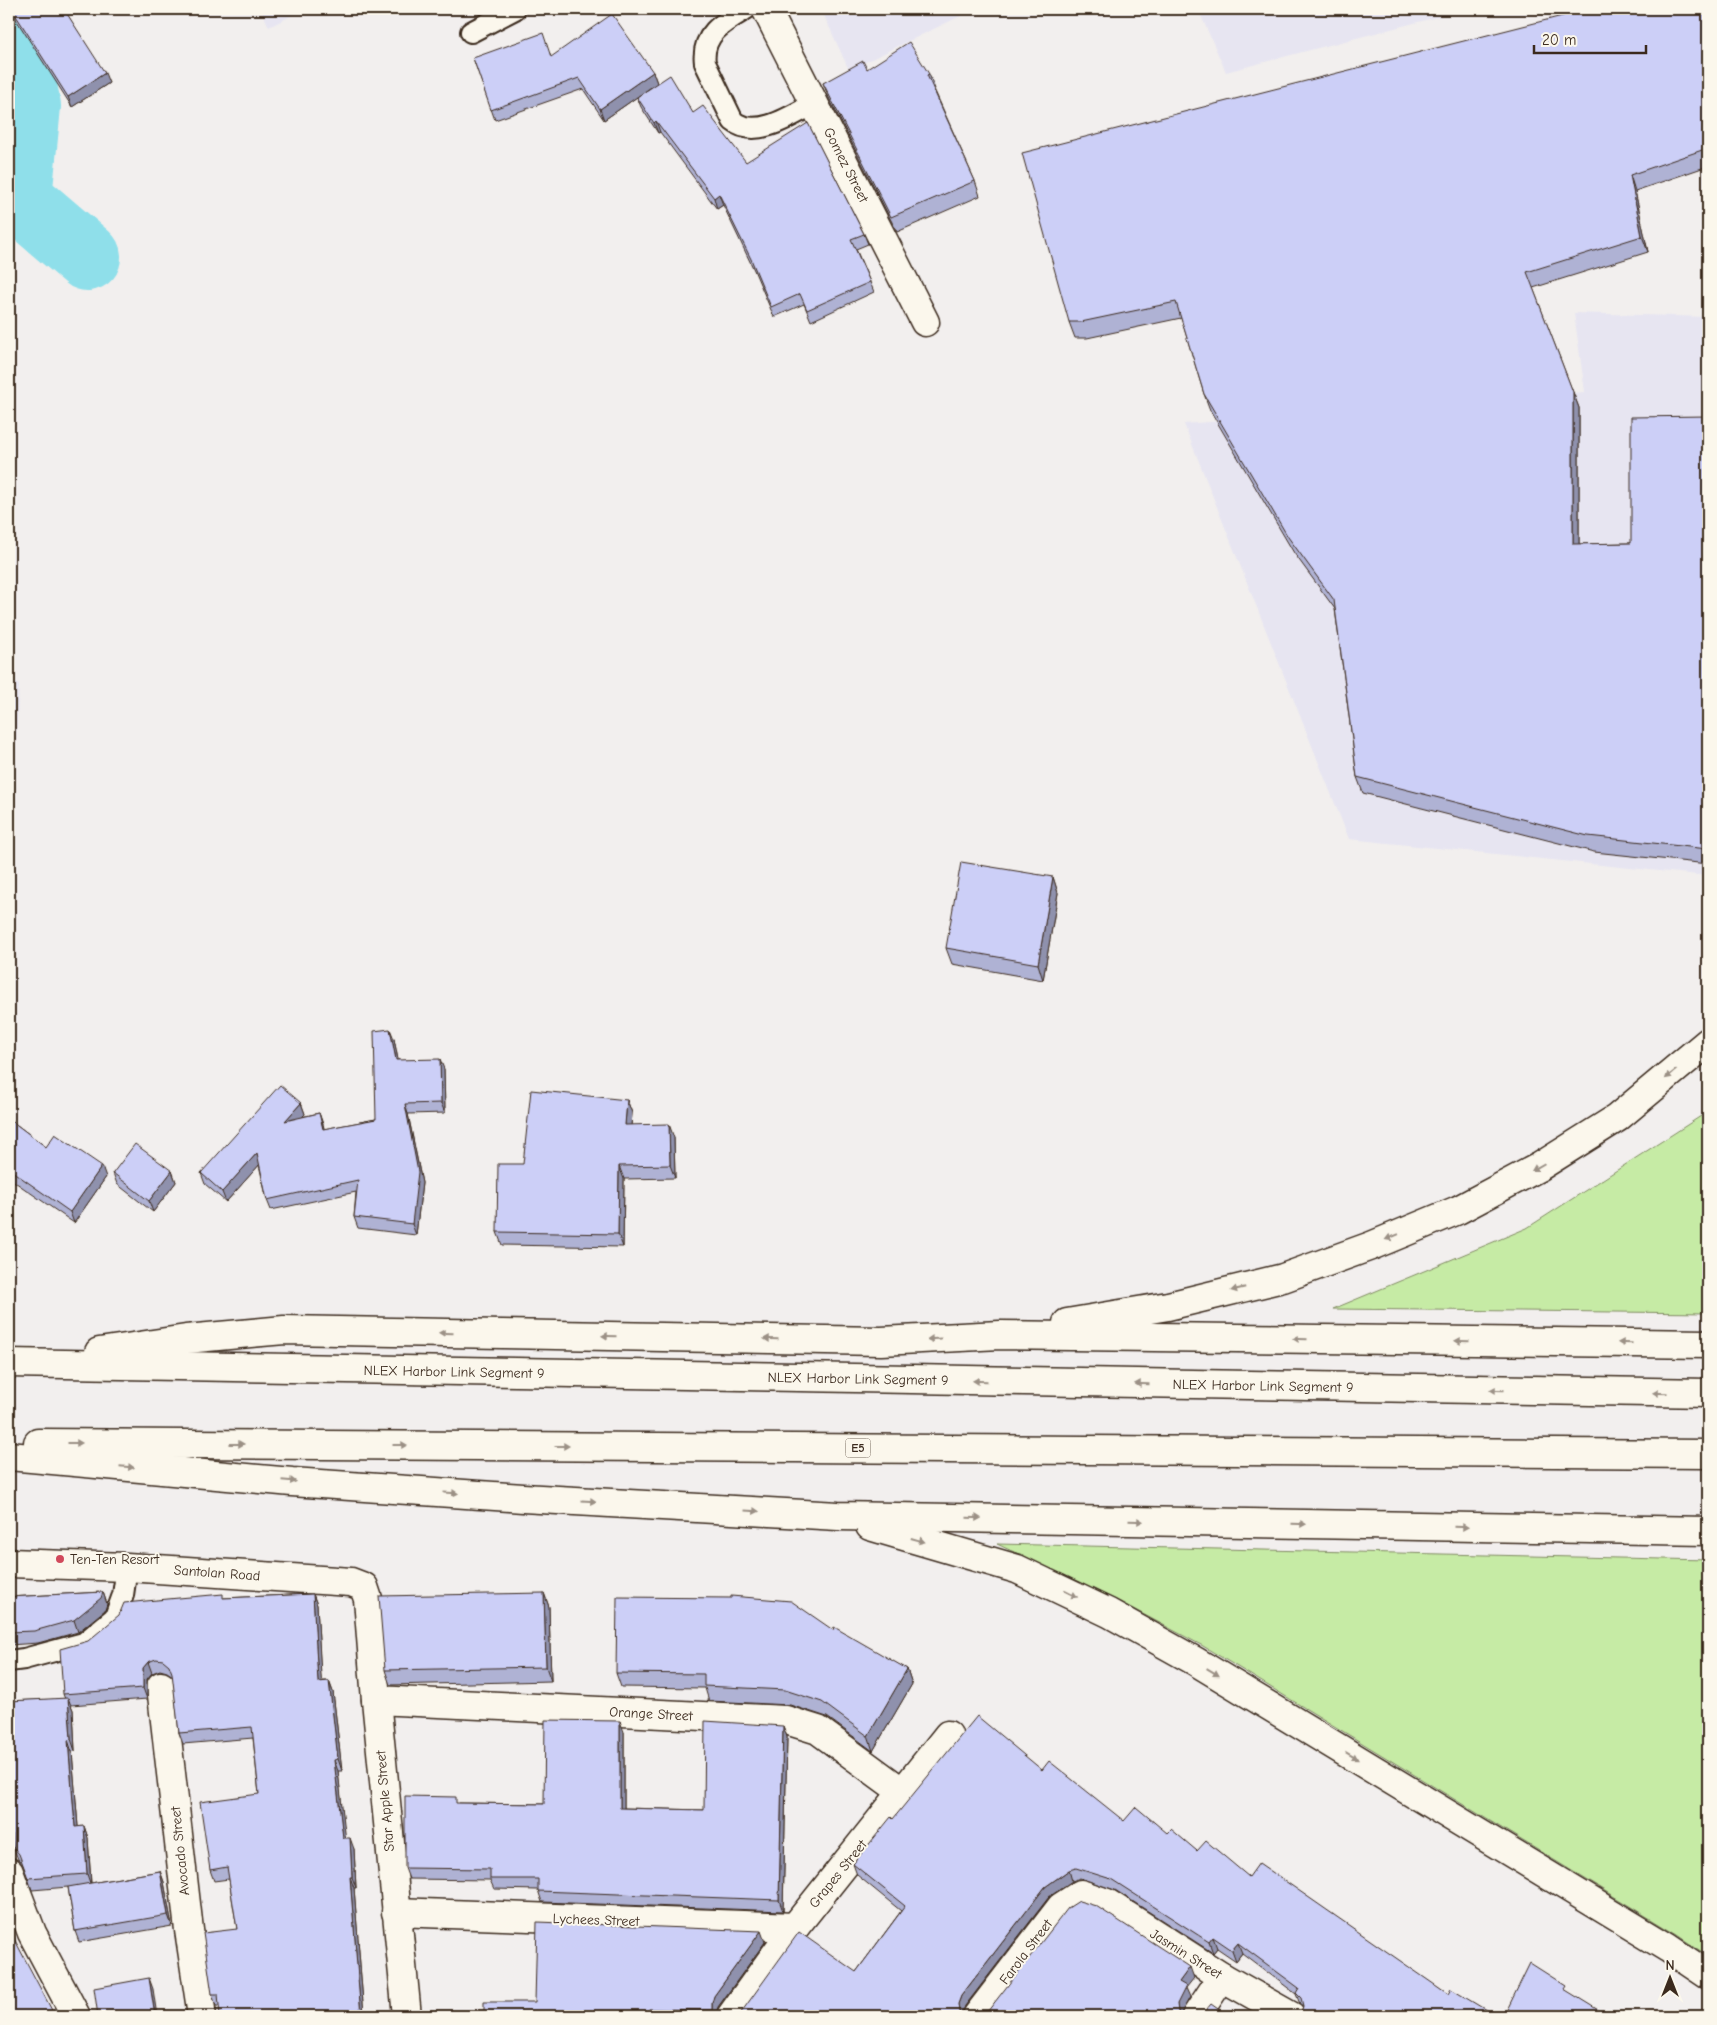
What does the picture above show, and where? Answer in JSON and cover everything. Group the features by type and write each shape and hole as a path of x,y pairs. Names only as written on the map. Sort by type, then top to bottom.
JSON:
{"main road":[{"name":"Gomez Street","path":"766,9 925,322"},
{"path":"1000,1335 1168,1306 1284,1278 1432,1221 1458,1210 1539,1167 1617,1118 1708,1042"},
{"path":"15,1363 186,1339 284,1330 881,1341 1000,1335 1708,1344"},
{"name":"NLEX Harbor Link Segment 9","path":"15,1363 535,1374 1708,1393"},
{"name":"E5","path":"9,1442 1708,1454"},
{"path":"9,1456 301,1482 523,1498 838,1516 1708,1531"},
{"path":"838,1516 1017,1569 1109,1613 1195,1661 1708,1974"},
{"name":"Santolan Road","path":"9,1563 126,1567 351,1582 364,1587"},
{"name":"Star Apple Street","path":"364,1587 368,1599 407,2016"},
{"name":"Avocado Street","path":"161,1686 189,1930 202,2016"},
{"name":"Orange Street","path":"376,1700 786,1720 818,1730 904,1793"},
{"name":"Grapes Street","path":"731,2016 795,1927 904,1793 948,1735"},
{"path":"9,1872 32,1933 76,2016"},
{"name":"Jasmin Street","path":"1081,1894 1107,1903 1222,1977 1291,2016"},
{"name":"Farola Street","path":"977,2016 1061,1907 1081,1894"},
{"name":"Lychees Street","path":"396,1912 795,1927"},
{"path":"1196,2016 1222,1977"}],"lane":[{"path":"471,32 515,9"},
{"path":"746,9 715,30 706,40 704,54 705,63 732,121 740,127 762,127 815,103"},
{"path":"9,1662 24,1660 84,1643 115,1617 124,1596 126,1567"}],"shaded area":[{"path":"261,9 305,9 269,27"},
{"path":"827,9 975,9 849,70 822,11"},
{"path":"1198,9 1468,9 1226,72"},
{"path":"1574,313 1708,317 1708,876 1349,839 1184,424 1585,392"},
{"path":"9,676 19,685 13,793 9,801"}],"green space":[{"path":"1708,1109 1708,1313 1333,1309 1527,1228 1701,1116"},
{"path":"997,1544 1708,1560 1708,1956 1677,1935 1203,1646 1120,1602"}],"building":[{"path":"16,9 64,9 105,73 68,97 13,11"},
{"path":"1590,9 1708,9 1708,148 1630,175 1642,236 1527,272 1573,392 1573,544 1631,543 1631,417 1708,416 1708,849 1588,836 1357,777 1334,600 1288,537 1204,394 1176,302 1081,322 1069,322 1022,153"},
{"path":"612,14 653,72 600,109 579,78 491,110 473,58 543,33 551,57"},
{"path":"909,42 929,74 927,75 975,181 891,217 823,83 863,61 867,69"},
{"path":"670,75 693,113 703,106 746,162 808,123 864,234 851,239 870,282 807,310 800,294 771,307 751,259 719,194 714,198 656,121 654,123 637,97"},
{"path":"961,862 1053,877 1038,964 946,948"},
{"path":"390,1029 396,1060 440,1059 441,1103 405,1104 418,1172 412,1224 354,1217 358,1180 267,1200 257,1153 222,1192 201,1173 280,1085 301,1103 285,1121 319,1113 323,1129 376,1119 374,1031"},
{"path":"531,1090 627,1100 625,1125 669,1124 670,1165 619,1166 618,1234 497,1232 498,1164 523,1164"},
{"path":"9,1119 46,1147 55,1134 102,1166 70,1212 9,1169"},
{"path":"135,1144 172,1171 149,1201 113,1173"},
{"path":"103,1592 101,1598 74,1620 34,1631 9,1632 9,1597"},
{"path":"544,1593 546,1667 385,1670 379,1596"},
{"path":"223,1594 223,1598 313,1594 318,1682 329,1681 338,1759 334,1760 343,1838 350,1838 352,1877 350,1877 361,2016 220,2016 218,1994 212,1994 203,1933 237,1929 227,1867 210,1870 200,1802 259,1794 252,1727 179,1733 172,1673 169,1665 163,1660 156,1659 148,1662 143,1668 143,1688 63,1694 60,1649 88,1641 119,1615 124,1603"},
{"path":"731,1596 791,1601 833,1630 834,1627 907,1669 868,1736 822,1702 785,1690 704,1686 704,1674 616,1673 617,1597 731,1598"},
{"path":"68,1698 71,1739 68,1740 75,1827 84,1826 87,1874 28,1878 19,1854 13,1847 12,1834 9,1835 9,1701"},
{"path":"977,1716 1042,1770 1049,1761 1124,1821 1136,1807 1167,1833 1171,1829 1197,1851 1206,1841 1249,1877 1259,1863 1448,1994 1451,1989 1496,2016 1298,2016 1303,2006 1301,1998 1296,1993 1299,1988 1238,1943 1232,1950 1213,1937 1209,1942 1111,1879 1076,1868 1069,1870 1045,1887 961,1996 958,2004 959,2012 963,2016 738,2016 799,1932 856,1972 905,1906 853,1864 891,1817 893,1819"},
{"path":"545,1720 620,1721 620,1808 704,1810 705,1721 783,1726 779,1900 538,1891 538,1879 490,1879 490,1869 405,1868 405,1796 456,1797 456,1803 544,1804"},
{"path":"160,1871 168,1915 75,1931 68,1887"},
{"path":"1079,1901 1096,1906 1190,1967 1179,1982 1186,1986 1177,2004 1178,2012 1182,2016 984,2016 1068,1908"},
{"path":"537,1922 761,1931 714,1996 712,2010 649,2009 649,2016 484,2016 484,2002 535,2002"},
{"path":"9,1929 55,2016 9,2016"},
{"path":"1530,1963 1566,1986 1564,1989 1608,2016 1504,2016"},
{"path":"149,1978 155,2016 98,2016 94,1988"},
{"path":"1211,2004 1228,2016 1201,2016"}],"waterway":[{"path":"9,19 27,106 18,198 87,257"}],"place":[{"name":"Ten-Ten Resort","path":"60,1559"}]}
